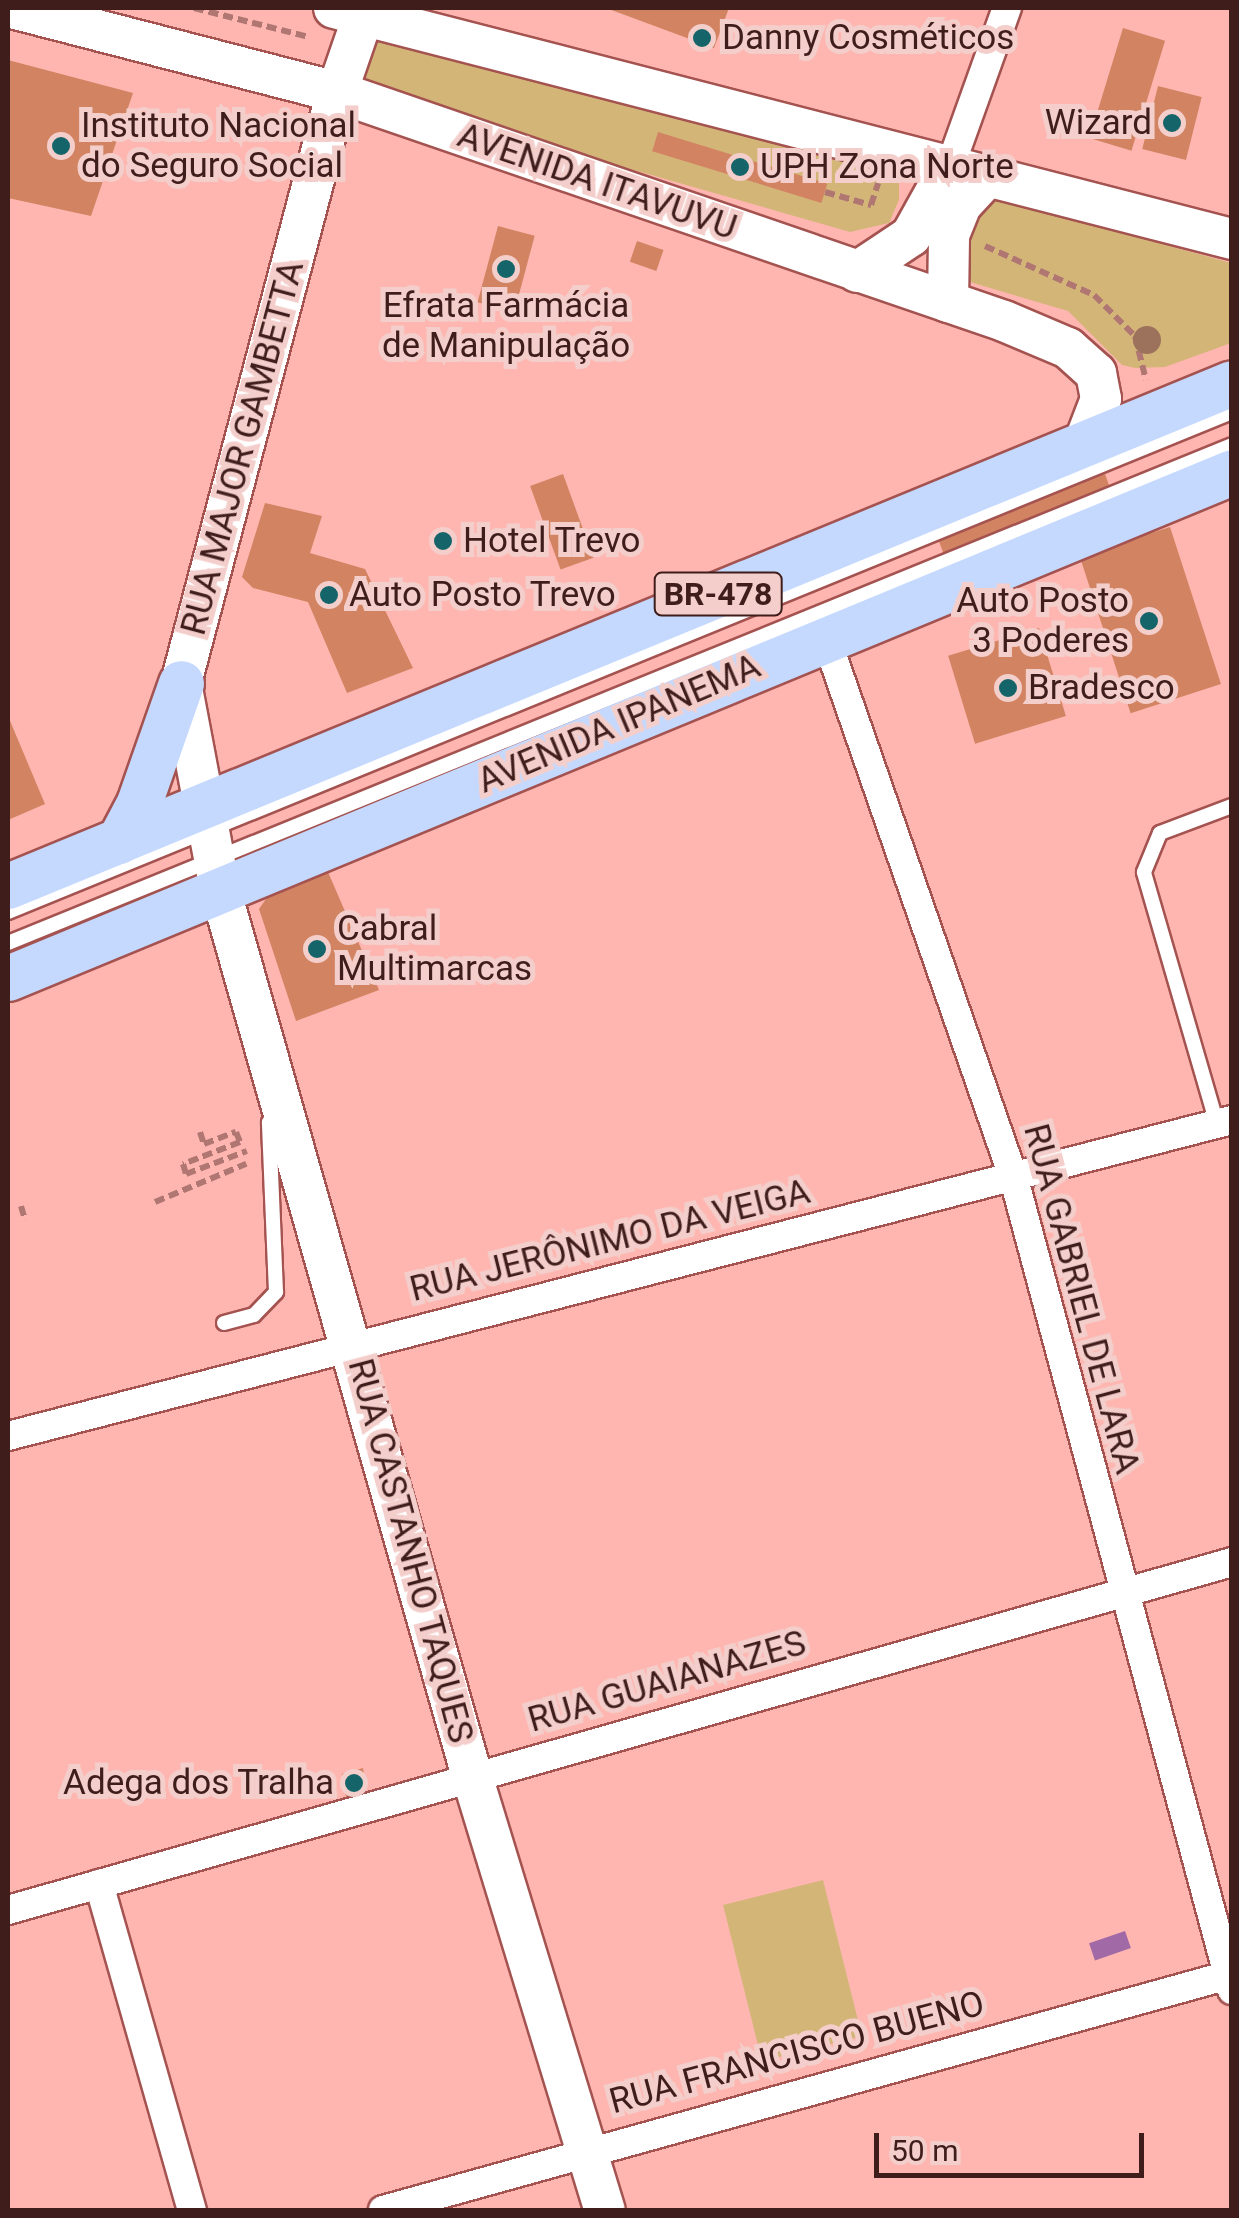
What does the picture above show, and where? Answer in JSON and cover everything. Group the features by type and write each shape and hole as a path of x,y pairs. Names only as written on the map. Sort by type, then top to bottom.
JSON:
{"main road":[{"name":"AVENIDA ITAVUVU","path":"12,8 337,92 948,302 1068,348 1096,373 1101,400 1084,443"},
{"name":"RUA MAJOR GAMBETTA","path":"213,845 181,683 337,92 354,10"},
{"path":"354,10 1232,238"},
{"path":"948,302 934,231 951,164"},
{"path":"858,272 934,231 990,174"},
{"name":"AVENIDA IPANEMA","path":"8,978 213,845 1084,443 1232,383"},
{"name":"AVENIDA IPANEMA","path":"8,886 118,841 213,845 826,638 1232,472"},
{"path":"118,841 139,803 181,683"},
{"name":"RUA CASTANHO TAQUES","path":"213,845 264,1041 472,1776 605,2210"}],"street":[{"path":"951,164 1007,8"},
{"name":"RUA GABRIEL DE LARA","path":"826,638 1014,1179 1122,1592 1230,1980"},
{"name":"RUA JERÔNIMO DA VEIGA","path":"8,1436 1224,1122"},
{"name":"RUA GUAIANAZES","path":"8,1910 1232,1562"},
{"path":"100,1884 192,2210"},
{"name":"RUA FRANCISCO BUENO","path":"383,2210 588,2151 1230,1980"}],"lane":[{"path":"8,942 213,845 1232,412"},
{"path":"8,912 213,845 1232,445"},
{"path":"1224,1122 1144,872 1160,833 1232,806"},
{"path":"224,1323 254,1316 276,1292 264,1041"}],"path":[{"path":"194,8 292,32"},
{"path":"878,186 890,196 898,222 934,231 1094,295 1135,336 1151,416"},
{"path":"825,192 871,206"},
{"path":"154,1202 258,1159 254,1148 186,1174 182,1164 240,1142 236,1132 204,1144 200,1132"},
{"path":"21,1206 25,1220"}],"shaded area":[{"path":"368,36 887,173 899,180 899,200 889,223 850,232 358,91"},
{"path":"992,197 1231,263 1231,343 1165,367 1122,365 1068,311 963,280 968,221"},
{"path":"823,1880 862,2036 762,2061 723,1905"},
{"path":"1125,1931 1131,1948 1095,1960 1089,1943"}],"building":[{"name":"Danny Cosméticos","path":"606,8 729,8 714,48"},
{"path":"1123,28 1165,41 1131,151 1089,138"},
{"name":"Instituto Nacional do Seguro Social","path":"8,60 133,93 91,216 8,198"},
{"name":"Wizard","path":"1158,86 1202,97 1186,160 1142,149"},
{"name":"UPH Zona Norte","path":"658,132 827,184 821,203 652,151"},
{"name":"Efrata Farmácia de Manipulação","path":"498,226 535,236 514,312 478,302"},
{"path":"637,241 663,250 656,271 630,262"},
{"path":"563,474 593,558 561,570 530,486"},
{"path":"1105,474 1112,493 944,554 937,535"},
{"name":"Auto Posto Trevo","path":"265,503 322,516 310,553 365,569 413,668 347,693 308,602 253,588 242,577"},
{"name":"Auto Posto 3 Poderes","path":"1170,527 1221,684 1131,713 1080,556"},
{"name":"Bradesco","path":"1039,628 1066,716 975,744 948,656"},
{"path":"8,716 45,804 8,820"},
{"name":"Cabral Multimarcas","path":"328,872 379,990 296,1021 259,909 270,893"},
{"name":"Adega dos Tralha","path":"363,1768 366,1792 346,1797 342,1774"}],"place":[{"name":"Danny Cosméticos","path":"702,38"},
{"name":"Wizard","path":"1172,123"},
{"name":"Instituto Nacional do Seguro Social","path":"61,146"},
{"name":"UPH Zona Norte","path":"740,167"},
{"name":"Efrata Farmácia de Manipulação","path":"506,269"},
{"name":"Hotel Trevo","path":"443,541"},
{"name":"Auto Posto Trevo","path":"329,595"},
{"name":"Auto Posto 3 Poderes","path":"1149,621"},
{"name":"Bradesco","path":"1008,688"},
{"name":"Cabral Multimarcas","path":"317,949"},
{"name":"Adega dos Tralha","path":"354,1783"}]}
